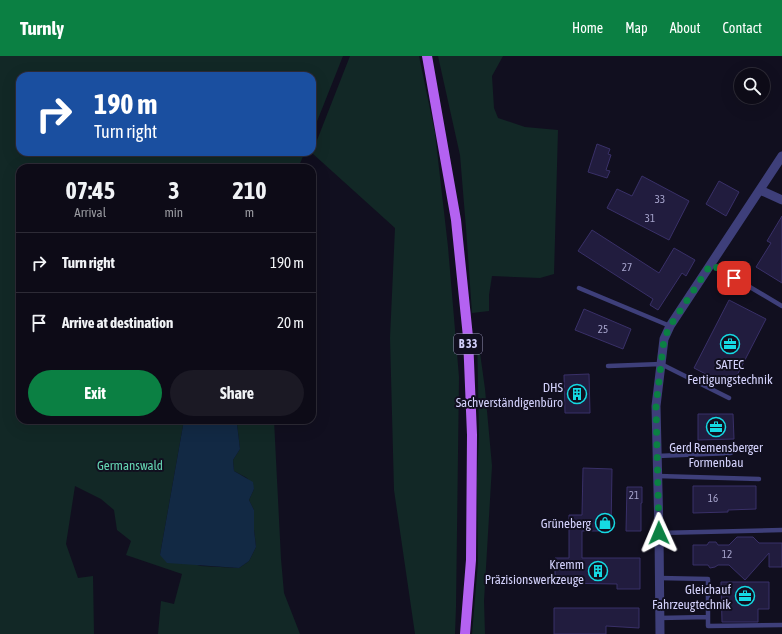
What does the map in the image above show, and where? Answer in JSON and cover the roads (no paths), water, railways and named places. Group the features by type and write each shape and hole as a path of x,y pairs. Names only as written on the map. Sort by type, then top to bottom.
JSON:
{"main road":[{"name":"B 33","path":"427,56 456,220 468,337 472,435 471,552 465,634"}],"street":[{"path":"660,634 656,406 664,339 670,326 782,156"},
{"path":"760,190 782,200"}],"lane":[{"path":"711,264 782,306"},
{"path":"580,288 670,326"},
{"path":"608,366 661,364 729,398"},
{"path":"657,456 731,453"},
{"path":"658,476 759,479"},
{"path":"659,533 782,530"},
{"path":"659,578 708,579 708,626 782,625"},
{"path":"660,618 708,617"}],"water":[{"path":"183,424 237,424 240,449 233,460 234,471 253,482 254,489 249,500 254,510 256,547 249,561 239,568 167,563 160,555"}],"place":[{"name":"SATEC Fertigungstechnik","path":"730,344"},
{"name":"DHS Sachverständigenbüro","path":"577,394"},
{"name":"Gerd Remensberger Formenbau","path":"716,427"},
{"name":"Grüneberg","path":"605,523"},
{"name":"Kremm Präzisionswerkzeuge","path":"598,571"},
{"name":"Gleichauf Fahrzeugtechnik","path":"745,596"}],"park label":[{"name":"Germanswald","path":"130,465"}]}
